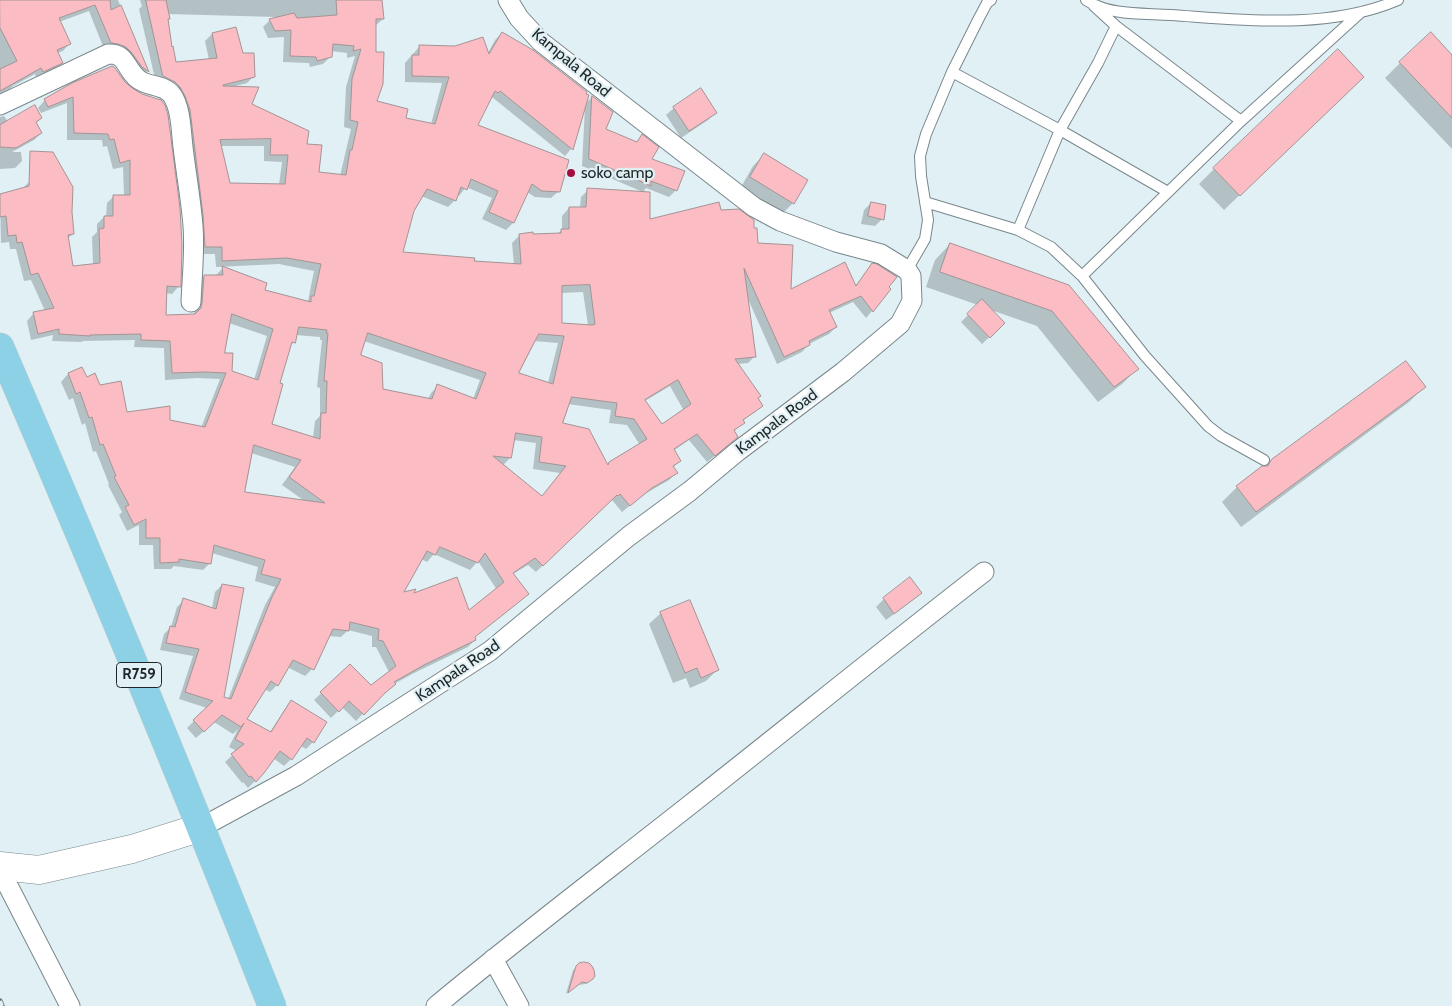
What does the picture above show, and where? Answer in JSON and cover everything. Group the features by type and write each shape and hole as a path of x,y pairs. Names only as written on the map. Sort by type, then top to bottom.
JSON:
{"main road":[{"name":"R759","path":"0,347 202,827 272,1006"}],"street":[{"name":"Kampala Road","path":"202,827 296,776 490,651 629,536 843,372 900,324 912,301 913,287 911,276 907,270 881,254 836,242 780,221 754,207 541,42 519,18 508,0"},
{"path":"0,105 108,54 115,54 122,58 130,72 138,80 170,93 176,102 180,120 193,227 191,302"},
{"path":"436,1006 984,572"},
{"path":"0,866 39,870 132,849 202,827"},
{"path":"0,870 70,1006"},
{"path":"493,959 519,1006"}],"lane":[{"path":"1089,2 1114,11 1296,21 1360,13 1398,0"},
{"path":"907,270 925,239 928,220 920,156 926,134 952,72 988,1"},
{"path":"1089,2 1116,26 1241,121"},
{"path":"1082,276 1241,121 1360,13"},
{"path":"1018,230 1060,130 1098,63 1116,26"},
{"path":"952,72 1060,130 1168,192"},
{"path":"925,202 1018,230 1051,247 1082,276 1145,356 1208,426 1239,447 1264,460"}],"building":[{"path":"0,0 110,0 111,10 121,5 149,72 142,67 126,47 111,43 95,5 59,18 71,44 57,50 63,63 43,72 41,68 0,91 0,69 17,61 0,28"},
{"path":"146,0 166,0 170,19 168,19 172,47 176,62 217,58 212,33 236,27 243,53 254,53 255,77 223,86 259,87 252,104 309,131 307,144 322,145 319,172 346,175 350,150 352,150 358,122 350,120 352,79 361,49 353,51 354,46 333,44 332,57 317,61 316,57 290,56 291,30 275,31 269,19 294,13 297,18 337,15 336,0 382,0 384,19 376,19 376,52 384,52 383,84 377,101 408,109 406,118 435,124 449,77 412,76 412,55 419,55 419,45 455,46 483,37 489,54 502,32 533,50 589,95 573,150 500,91 498,93 495,91 478,125 569,160 560,192 542,191 532,184 514,223 489,212 498,191 471,179 467,190 461,187 456,201 427,189 414,211 403,252 475,258 474,261 521,264 519,234 533,232 533,234 561,233 561,229 569,229 569,207 586,207 587,188 650,192 650,219 719,202 721,210 739,209 754,220 754,228 757,228 758,243 793,245 791,289 845,262 856,286 872,263 877,264 897,277 889,287 891,289 873,312 861,296 829,310 837,327 809,341 810,345 784,357 744,268 756,357 735,359 761,396 758,398 763,406 743,420 745,423 734,430 738,437 715,456 697,434 674,449 681,461 673,466 678,473 652,488 630,506 620,494 617,495 543,566 535,558 513,573 529,594 475,637 476,640 394,682 396,684 364,715 349,701 339,712 320,692 350,664 371,685 396,666 383,641 378,640 379,629 350,622 349,631 333,629 314,670 293,660 278,686 271,681 247,719 271,732 291,700 327,722 314,743 307,738 292,760 280,751 256,782 251,776 249,777 231,754 244,744 235,739 244,723 241,727 222,715 204,732 193,720 213,701 185,692 199,649 166,643 170,626 175,627 183,598 216,609 222,584 244,588 224,697 231,699 281,579 261,574 265,560 214,545 211,564 179,559 179,562 160,563 160,538 146,538 146,519 134,525 125,507 129,505 114,477 116,476 103,444 100,445 92,417 89,418 80,392 76,394 68,373 82,367 87,377 95,373 100,385 121,381 127,412 170,406 170,420 205,427 226,373 172,373 170,341 141,340 141,334 90,336 59,334 59,329 38,334 33,312 54,308 38,273 31,275 22,242 17,243 16,235 8,236 6,216 0,217 0,194 29,186 30,151 53,152 73,187 72,212 74,234 68,235 73,266 100,263 99,229 104,228 104,216 113,216 113,195 130,195 130,160 120,163 114,139 110,140 108,134 74,133 73,97 48,107 44,99 72,83 112,66 132,88 142,94 161,100 165,105 168,115 180,208 182,245 181,287 167,286 166,315 195,314 201,308 204,275 223,275 222,266 267,283 265,290 311,302 311,296 314,296 321,264 287,258 222,261 222,247 205,247 190,110 180,87 163,76","holes":["271,139 270,155 288,155 285,184 230,183 220,140","590,285 595,324 562,323 562,286","232,314 273,329 258,380 232,371 233,353 225,353","299,327 327,330 324,381 327,381 326,413 321,413 320,439 272,424 283,384 280,383 292,342 295,343","368,333 486,373 476,399 437,384 432,399 383,389 382,363 361,355","539,334 564,336 553,384 519,373","678,380 691,404 662,424 645,400","572,397 617,403 615,416 634,419 647,439 609,462 608,465 589,429 563,423","516,433 542,437 539,462 566,466 542,496 493,456 511,458","254,445 301,460 289,477 325,503 245,492","440,547 478,563 485,553 504,582 469,610 457,577 414,593 416,589 404,592 427,551 435,555"]},
{"path":"1431,32 1452,55 1452,118 1399,62"},
{"path":"1338,49 1364,77 1240,196 1213,168"},
{"path":"701,88 717,113 689,131 673,107"},
{"path":"592,96 613,112 606,129 637,142 642,134 659,147 652,159 685,171 677,191 651,181 651,186 589,159"},
{"path":"35,105 42,118 36,122 42,133 16,148 0,147 0,125"},
{"path":"764,153 808,180 794,204 750,177"},
{"path":"871,202 886,205 884,220 868,216"},
{"path":"950,243 1069,285 1139,369 1114,387 1052,311 940,272"},
{"path":"982,299 1005,323 990,338 967,314"},
{"path":"1406,361 1426,387 1256,512 1236,486 1262,466 1268,466 1271,460"},
{"path":"910,577 922,593 894,614 883,598"},
{"path":"690,600 719,670 701,678 697,668 685,673 660,612"},
{"path":"584,962 592,966 595,976 587,983 582,982 568,993 576,966"}],"railway":[{"path":"0,1001 2,1006"}],"place":[{"name":"soko camp","path":"571,173"}]}
